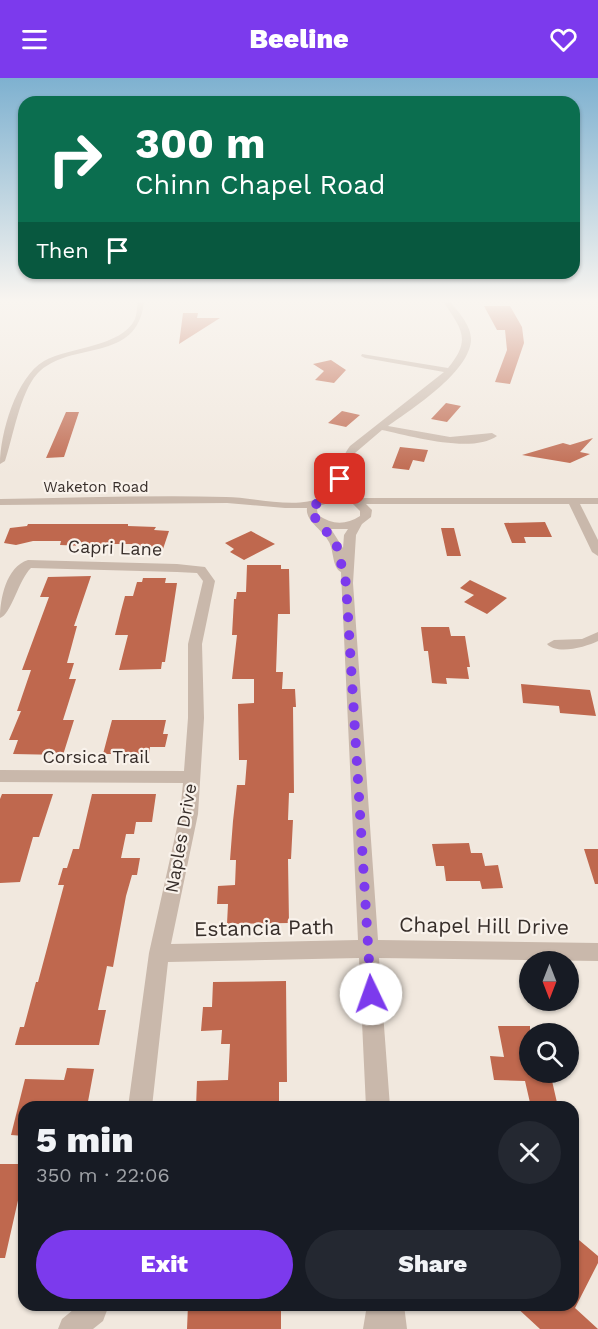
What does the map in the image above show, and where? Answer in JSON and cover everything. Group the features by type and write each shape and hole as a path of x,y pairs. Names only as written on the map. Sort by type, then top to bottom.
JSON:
{"street":[{"path":"0,461 24,389 37,369 55,359"},
{"path":"384,359 451,371"},
{"path":"346,583 336,543 316,520 311,510 337,489 352,450 451,371 461,359"},
{"path":"380,427 450,440 475,441 492,436"},
{"path":"346,462 354,500 364,507 362,518 350,535 346,583 378,1101"},
{"name":"Waketon Road","path":"0,502 226,500 285,505 354,500"},
{"path":"354,500 598,501"},
{"path":"362,518 414,501"},
{"path":"573,501 598,552"},
{"name":"Waketon Road","path":"192,502 285,510 338,526 362,518"},
{"name":"Capri Lane","path":"0,614 18,573 28,564 74,563 201,570"},
{"name":"Naples Drive","path":"141,1101 159,953 189,814 196,718 195,644 209,581 201,570"},
{"path":"554,644 584,643 598,636"},
{"name":"Corsica Trail","path":"0,776 192,777"},
{"name":"Chapel Hill Drive","path":"369,949 598,951"},
{"name":"Estancia Path","path":"159,953 369,949"},
{"path":"72,1329 93,1311"},
{"path":"377,1329 379,1311"},
{"path":"392,1311 393,1329"}],"building":[{"path":"503,359 518,359 510,384 495,382"},
{"path":"331,360 346,370 334,383 315,380 324,371 313,364"},
{"path":"446,403 461,406 447,422 431,419"},
{"path":"342,411 360,415 346,427 328,423"},
{"path":"66,412 79,412 64,457 46,458"},
{"path":"593,438 580,452 590,454 570,463 522,455 563,443 570,445"},
{"path":"400,447 428,450 424,462 413,460 409,470 392,468"},
{"path":"545,522 552,537 524,537 526,543 512,543 504,523"},
{"path":"28,524 128,524 128,526 156,527 154,530 169,531 163,549 131,548 132,544 107,544 106,547 60,545 61,541 33,541 16,545 4,543 10,528"},
{"path":"441,528 454,528 461,556 447,556"},
{"path":"251,531 275,544 244,560 230,552 234,549 225,543"},
{"path":"247,565 281,565 281,569 289,569 290,614 278,614 276,672 283,672 282,689 295,689 296,707 293,707 294,793 289,793 288,820 293,820 291,859 288,859 289,923 227,924 228,904 217,904 218,886 235,885 236,860 230,860 233,821 237,785 245,785 247,760 239,760 238,704 254,703 254,679 232,679 237,635 232,635 234,599 236,599 237,592 246,592"},
{"path":"91,576 74,626 77,626 67,663 74,663 69,679 76,679 63,720 74,720 63,755 13,754 18,740 9,740 21,711 17,711 31,670 22,670 49,597 40,597 48,577"},
{"path":"143,578 166,578 165,583 177,583 165,662 162,662 161,669 119,670 128,635 115,635 121,611 125,596 133,596 137,582 142,582"},
{"path":"470,580 507,598 487,614 464,602 474,595 460,588"},
{"path":"421,627 449,627 451,636 465,636 470,667 467,667 469,679 446,678 447,684 432,683 428,651 424,651"},
{"path":"521,684 590,690 596,716 560,713 559,706 523,703"},
{"path":"112,720 166,720 163,734 168,734 165,747 150,747 149,754 103,754"},
{"path":"2,794 53,794 39,837 33,837 20,882 0,883 0,799"},
{"path":"92,794 156,794 152,822 136,822 134,834 126,834 121,858 140,858 137,875 132,875 126,896 113,967 107,966 98,1010 106,1010 99,1045 15,1045 20,1027 24,1027 36,982 38,982 64,885 58,885 63,868 67,868 73,849 79,849"},
{"path":"469,843 471,853 482,853 485,866 498,865 503,888 482,889 480,881 446,881 444,866 436,866 432,844"},
{"path":"584,849 598,849 598,884 595,884"},
{"path":"286,981 287,1082 279,1082 279,1101 196,1101 197,1081 228,1080 230,1044 221,1044 222,1030 201,1031 203,1007 212,1007 213,982"},
{"path":"498,1026 519,1026 519,1081 494,1080 490,1056 504,1057"},
{"path":"67,1068 94,1069 88,1101 20,1101 25,1079 64,1080"},
{"path":"525,1083 553,1083 557,1101 530,1101"},
{"path":"18,1107 18,1136 11,1135"},
{"path":"0,1164 18,1164 18,1200 5,1258 0,1258"},
{"path":"579,1240 598,1256 598,1263 579,1300"},
{"path":"188,1311 281,1311 281,1329 187,1329"},
{"path":"520,1311 578,1311 598,1329 540,1329"}],"route":[{"path":"340,479 337,489 315,504 311,513 336,543 346,583 371,994"}]}
